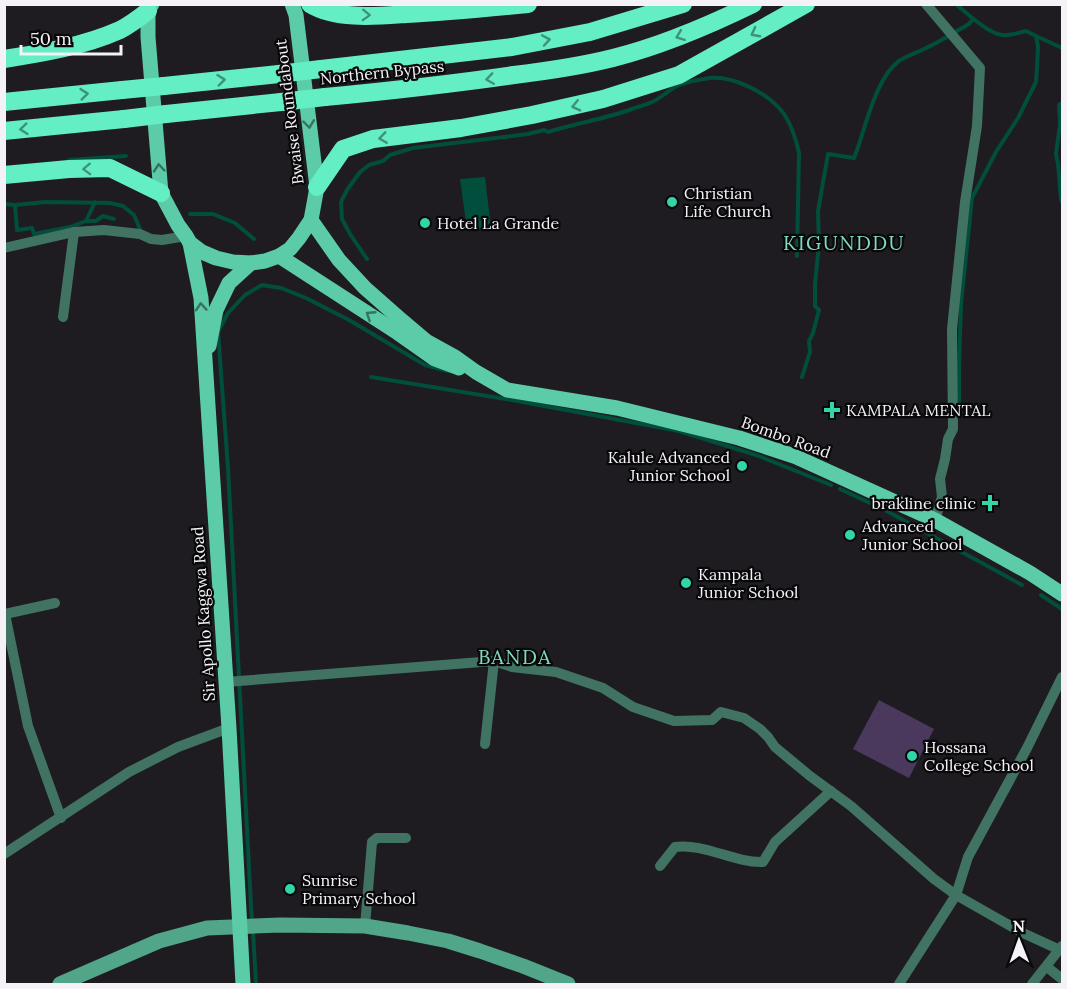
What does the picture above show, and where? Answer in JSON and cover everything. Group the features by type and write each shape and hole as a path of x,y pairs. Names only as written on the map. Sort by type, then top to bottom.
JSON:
{"highway":[{"path":"310,4 319,10 338,14 369,16 528,4"},
{"name":"Northern Bypass","path":"4,102 512,47 590,32 683,4"},
{"name":"Northern Bypass","path":"4,131 452,84 554,70 613,58 665,42 753,4"},
{"path":"316,187 343,150 373,140 522,117 603,99 679,75 806,4"},
{"path":"4,59 82,44 120,30 150,8"},
{"path":"4,175 110,168 161,193"}],"main road":[{"name":"Bwaise Roundabout","path":"279,256 290,249 311,220 316,187 296,15 292,4"},
{"path":"150,8 147,37 161,193 188,240 202,252 233,262 251,263 279,256"},
{"name":"Bombo Road","path":"311,220 339,260 365,288 426,341 507,390 617,408 753,442 794,456 936,520 1059,588"},
{"name":"Sir Apollo Kaggwa Road","path":"188,240 201,298 243,984"},
{"name":"Bombo Road","path":"279,256 435,359 463,370 476,372"},
{"path":"205,366 216,310 230,283 251,263"}],"street":[{"path":"926,4 980,68 977,126 965,202 952,329 953,429 948,439 940,479 942,497 936,520"},
{"path":"4,248 74,232 104,230 140,234 151,239 188,240"},
{"path":"63,317 74,232"},
{"path":"55,603 4,614 28,726 61,818"},
{"path":"485,744 494,661"},
{"path":"226,682 494,661 512,667 556,672 603,688 633,707 674,721 712,720 721,712 744,718 760,729 775,747 851,806 934,879 956,895 1023,933 1061,948 1032,984"},
{"path":"899,984 956,895 968,857 1027,748 1062,677"},
{"path":"4,854 129,772 178,747 229,728"},
{"path":"660,866 675,847 687,845 752,862 764,862 775,842 831,791"},
{"path":"365,926 372,842 377,838 406,838"},
{"path":"60,984 159,941 207,927 365,926 448,941 507,960 568,984"},
{"path":"1047,967 1062,979"}],"shaded area":[{"path":"485,177 491,228 467,230 460,179"},
{"path":"879,700 934,729 909,778 853,749"}],"waterway":[{"path":"956,4 997,34 1008,35 1026,31 1036,36 1038,47 1036,82 972,198 961,304 959,402 956,408"},
{"path":"802,377 810,352 809,341 819,310 815,306 819,245 818,211 828,154 854,158 877,92 891,69 902,59 942,40 969,24 973,19"},
{"path":"1036,36 1062,48"},
{"path":"367,259 342,219 341,202 360,172 369,165 413,148 544,130 548,132 622,112 660,98 677,86 714,78 737,82 759,92 777,106 789,123 799,153 797,256"},
{"path":"1062,103 1059,105 1060,124 1056,154 1062,202"},
{"path":"69,160 126,156"},
{"path":"15,205 17,230 32,228 34,234 70,227 86,221 95,202"},
{"path":"4,204 110,203 123,206 134,215 140,229"},
{"path":"190,214 213,214 235,223 254,239"},
{"path":"87,221 96,221 103,216 114,219"},
{"path":"252,924 228,468 218,332 228,313 245,295 262,285 281,288 349,320 425,365 448,371"},
{"path":"371,377 679,431 756,455 831,485"},
{"path":"840,489 883,509 1022,585"},
{"path":"1041,595 1062,609"},
{"path":"253,931 256,984"}],"place":[{"name":"Christian Life Church","path":"672,202"},
{"name":"Hotel La Grande","path":"425,223"},
{"name":"KAMPALA MENTAL","path":"832,410"},
{"name":"Kalule Advanced Junior School","path":"742,466"},
{"name":"brakline clinic","path":"990,503"},
{"name":"Advanced Junior School","path":"850,535"},
{"name":"Kampala Junior School","path":"686,583"},
{"name":"Hossana College School","path":"912,756"},
{"name":"Sunrise Primary School","path":"290,889"}],"district":[{"name":"KIGUNDDU","path":"844,243"},
{"name":"BANDA","path":"515,657"}]}
